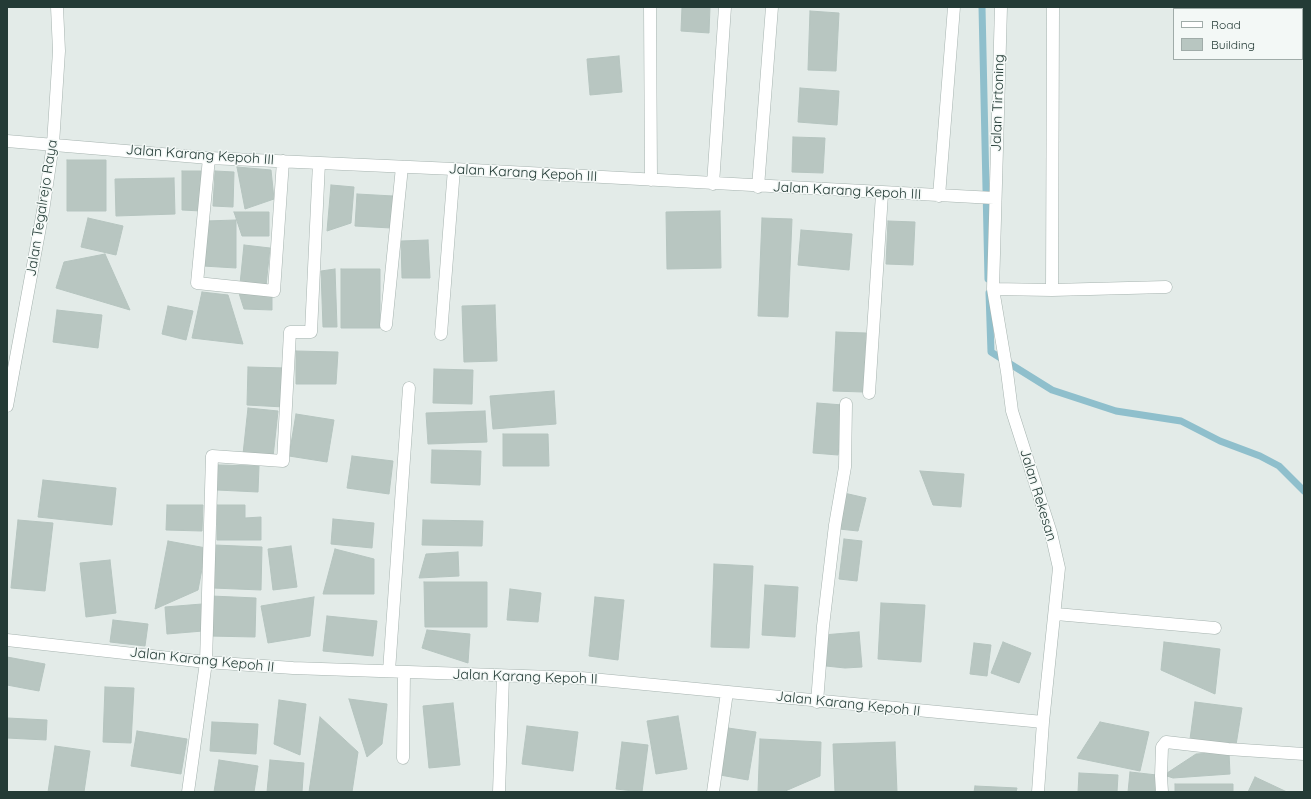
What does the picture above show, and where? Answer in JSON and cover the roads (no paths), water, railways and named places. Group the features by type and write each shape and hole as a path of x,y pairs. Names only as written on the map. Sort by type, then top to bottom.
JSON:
{"street":[{"name":"Jalan Tegalrejo Raya","path":"7,406 13,345 43,211 53,144 59,51 57,7"},
{"path":"650,7 651,180"},
{"path":"712,184 725,7"},
{"path":"758,187 772,7"},
{"path":"939,196 954,7"},
{"name":"Jalan Tirtoning","path":"992,198 1001,7"},
{"path":"1052,290 1053,7"},
{"name":"Jalan Karang Kepoh III","path":"7,141 209,158 454,169 882,194 992,198"},
{"path":"209,158 197,283 274,291 283,161"},
{"path":"188,792 206,662 212,456 283,461 290,332 311,332 318,163"},
{"path":"386,325 402,167"},
{"path":"441,334 454,169"},
{"path":"869,393 882,194"},
{"name":"Jalan Rekesan","path":"992,198 993,289 1012,411 1051,532 1059,568 1056,614 1043,722 1038,792"},
{"path":"993,289 1052,290 1166,287"},
{"path":"389,671 409,388"},
{"path":"817,702 825,602 834,525 845,467 846,404"},
{"path":"1056,614 1215,628"},
{"name":"Jalan Karang Kepoh II","path":"7,640 206,662 293,668 581,678 817,702 1043,722"},
{"path":"403,758 404,672"},
{"path":"499,792 502,676"},
{"path":"713,792 727,692"},
{"path":"1162,792 1162,747 1166,742 1228,749 1304,754"}],"waterway":[{"path":"982,7 988,279"},
{"path":"989,293 991,352 1052,390 1116,411 1181,421 1220,441 1260,456 1279,466 1304,491"}]}
